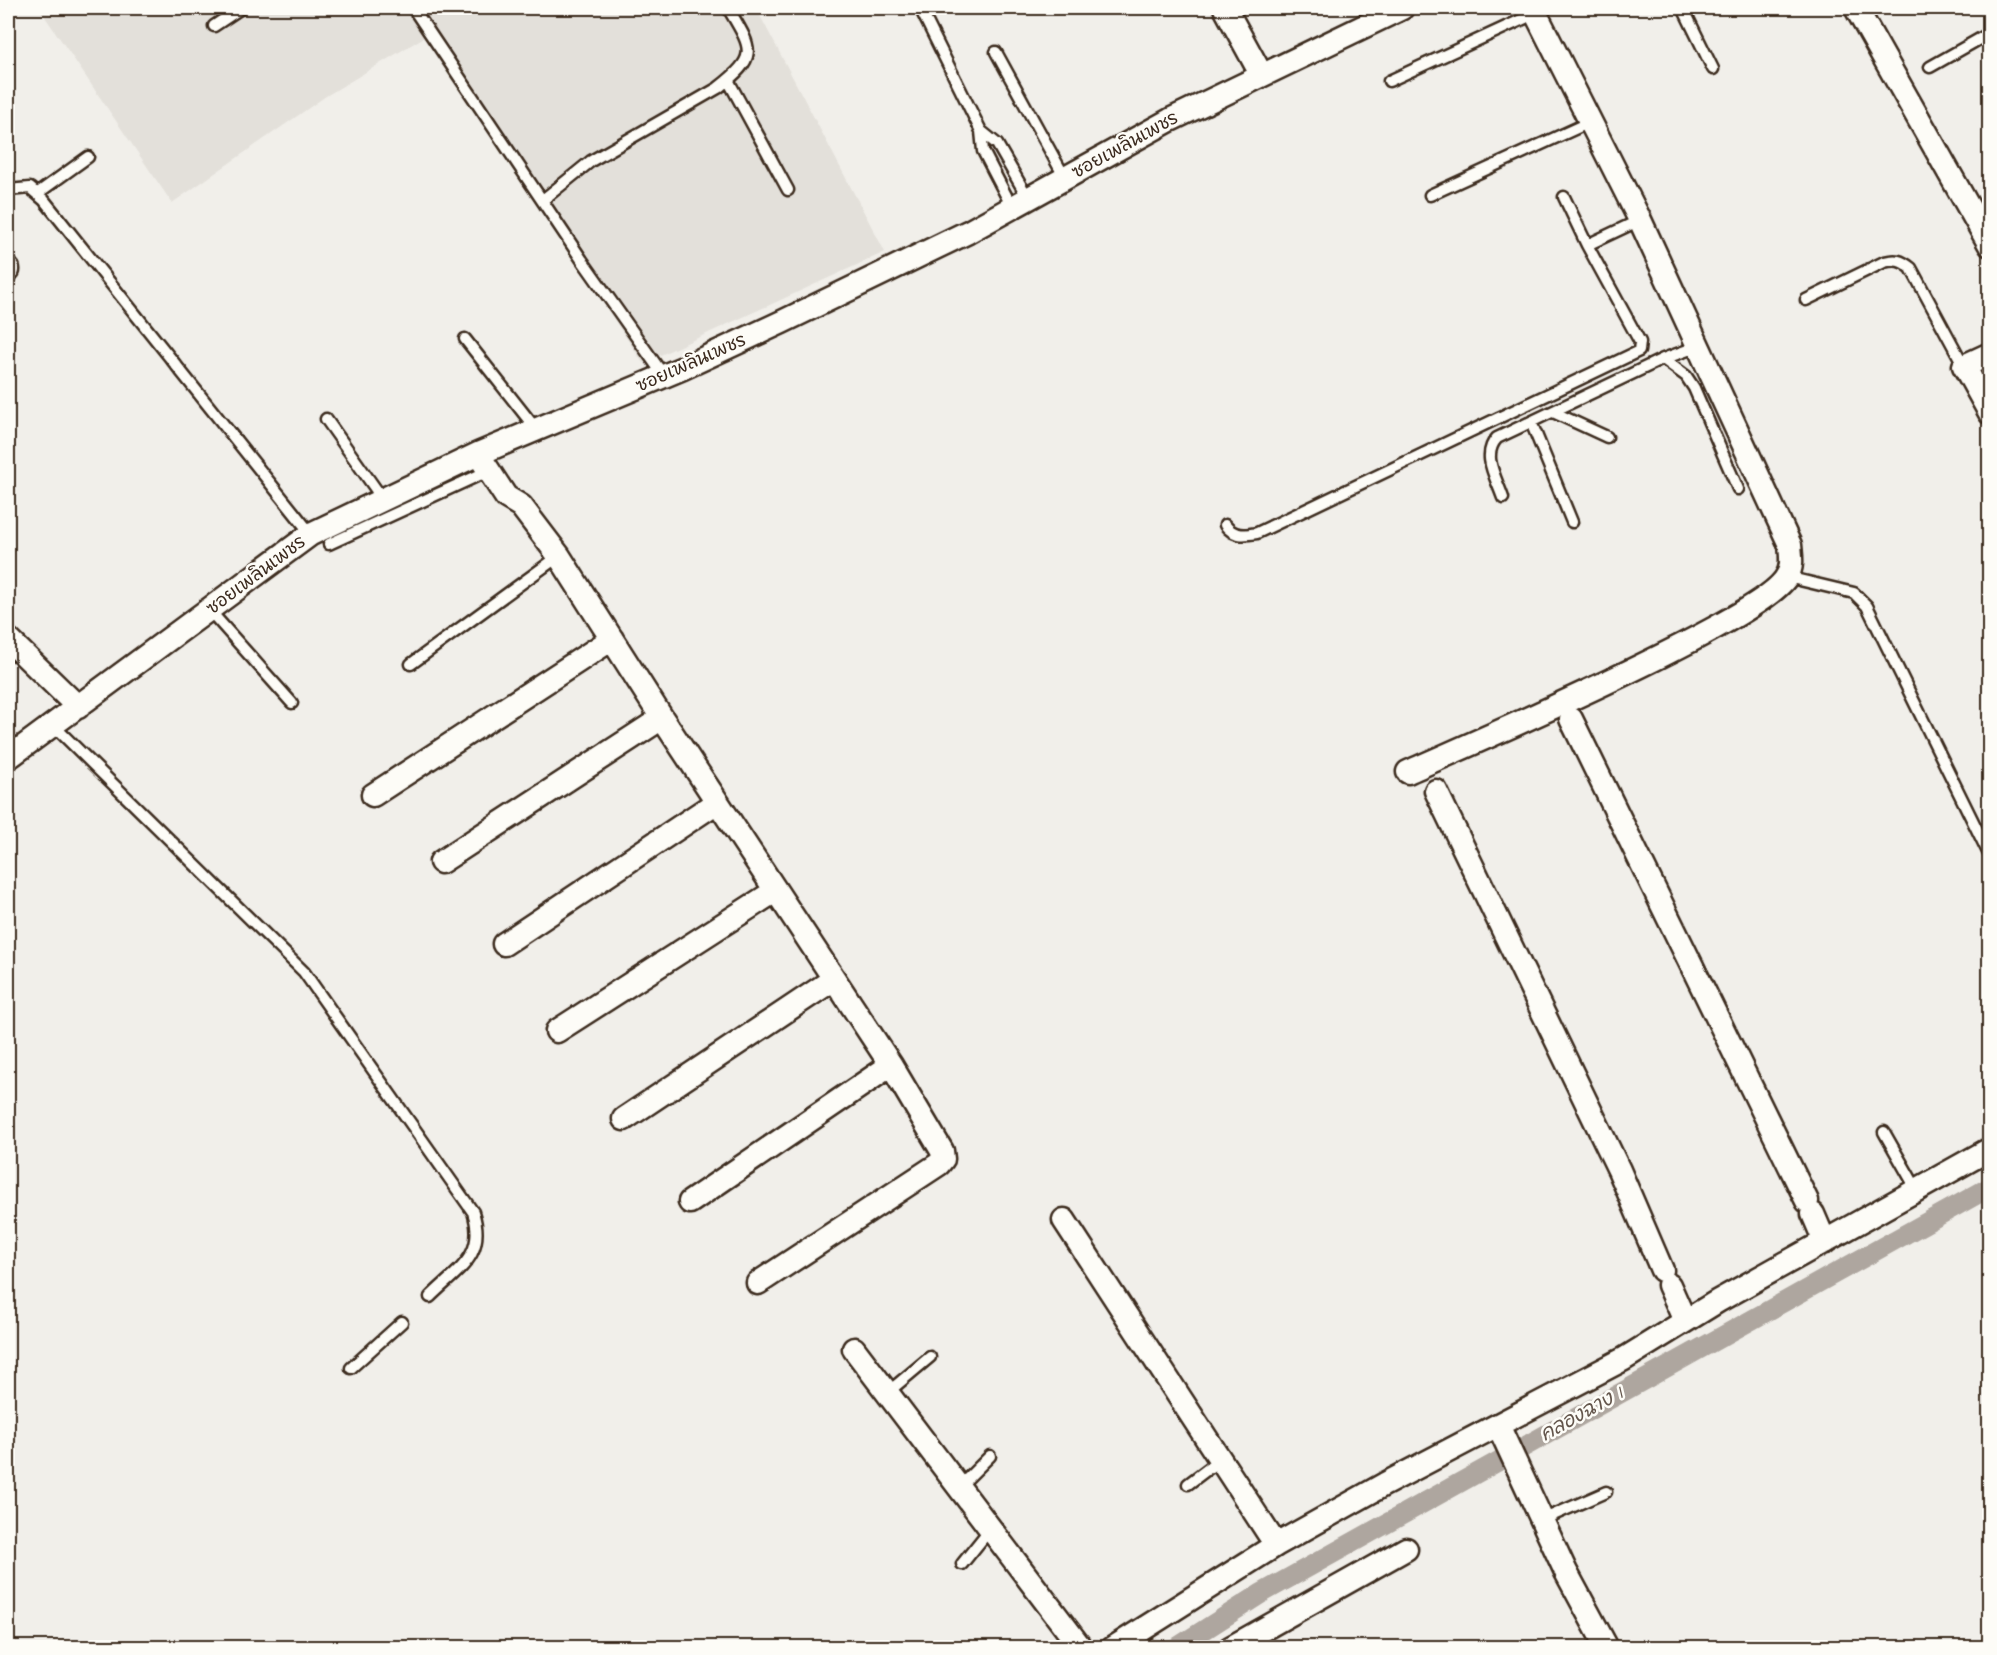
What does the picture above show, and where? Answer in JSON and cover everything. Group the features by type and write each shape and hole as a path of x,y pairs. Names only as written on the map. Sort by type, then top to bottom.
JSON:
{"street":[{"path":"1225,8 1261,74"},
{"name":"ซอยเพลินเพชร","path":"8,758 210,611 382,498 485,458 536,429 664,376 968,232 1170,120 1261,74 1402,8"},
{"path":"1856,8 1989,245"},
{"path":"1408,772 1695,638 1747,610 1787,577 1792,561 1790,545 1699,346 1640,220 1535,10"},
{"path":"1989,354 1964,366 1989,413"},
{"path":"485,458 519,489 521,506 559,556 662,718 891,1065 942,1151 943,1159 939,1164 856,1221 758,1283"},
{"path":"8,639 78,707"},
{"path":"373,795 612,639"},
{"path":"441,861 662,718"},
{"path":"1571,719 1825,1242"},
{"path":"1436,790 1614,1160 1685,1321"},
{"path":"504,944 717,802"},
{"path":"558,1031 775,891"},
{"path":"624,1119 834,979"},
{"path":"690,1202 891,1065"},
{"path":"1113,1647 1276,1545 1500,1429 1989,1149"},
{"path":"1064,1220 1276,1545"},
{"path":"854,1349 1082,1647"},
{"path":"1500,1429 1542,1520 1606,1647"},
{"path":"1230,1647 1406,1549"}],"lane":[{"path":"214,26 241,8"},
{"path":"413,8 444,57 544,199 582,260 664,376"},
{"path":"544,199 591,161 728,80 746,62 748,52 746,39 728,8"},
{"path":"920,8 981,130 983,151 1020,202"},
{"path":"1683,8 1713,69"},
{"path":"1389,81 1535,10"},
{"path":"1930,67 1989,33"},
{"path":"996,52 1065,178"},
{"path":"728,80 788,190"},
{"path":"1430,195 1590,122"},
{"path":"981,130 997,144 1020,202"},
{"path":"38,193 88,157"},
{"path":"8,190 30,188 38,193 320,539 485,458"},
{"path":"1225,525 1229,531 1242,535 1257,533 1639,351 1640,342 1587,245 1564,197"},
{"path":"1587,245 1640,220"},
{"path":"1806,300 1884,262 1895,259 1903,262 1911,268 1964,366"},
{"path":"465,339 536,429"},
{"path":"1503,498 1488,457 1489,447 1497,438 1663,359 1699,346"},
{"path":"1663,359 1686,376 1694,387 1738,489"},
{"path":"1553,411 1607,437"},
{"path":"326,419 382,498"},
{"path":"1531,422 1572,522"},
{"path":"411,664 559,556"},
{"path":"1787,577 1854,593 1868,606 1989,855"},
{"path":"210,611 292,704"},
{"path":"53,725 304,972 473,1212 478,1229 478,1240 470,1257 430,1297"},
{"path":"1884,1132 1917,1190"},
{"path":"351,1368 402,1322"},
{"path":"886,1393 930,1357"},
{"path":"959,1487 990,1456"},
{"path":"1188,1484 1221,1459"},
{"path":"1542,1520 1606,1492"},
{"path":"962,1564 991,1528"}],"shaded area":[{"path":"39,8 756,8 885,252 643,363 426,36 326,96 172,203"}],"waterway":[{"name":"คลองฉาง 1","path":"1176,1648 1262,1593 1990,1187"}]}
